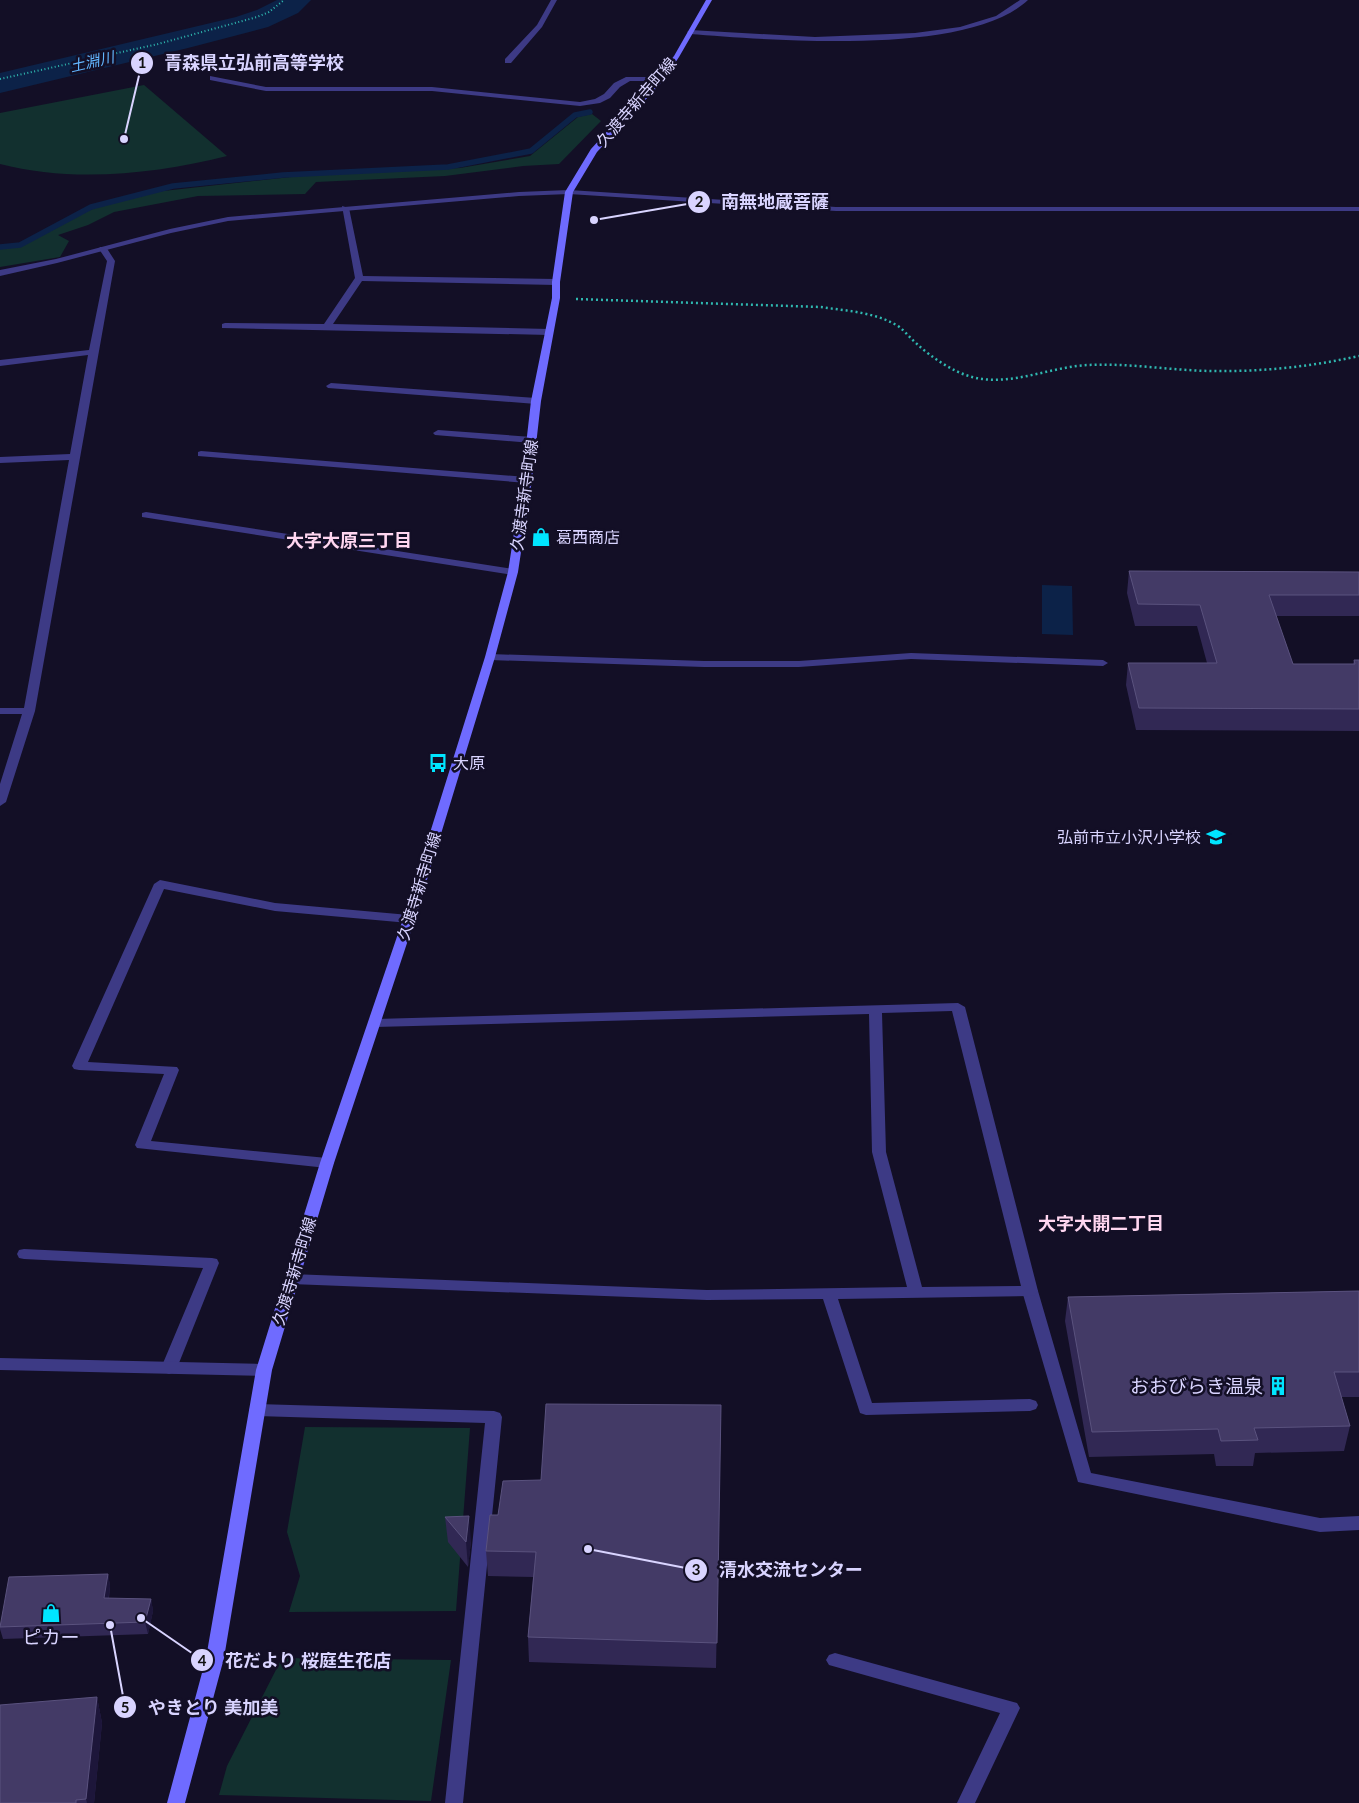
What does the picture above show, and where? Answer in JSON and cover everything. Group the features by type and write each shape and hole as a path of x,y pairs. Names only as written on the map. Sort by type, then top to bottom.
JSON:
{"main road":[{"name":"久渡寺新寺町線","path":"176,1803 215,1658 264,1370 327,1163 409,919 490,657 513,572 528,480 536,401 556,298 556,282 569,192 594,151 660,79 677,56 709,0"}],"street":[{"path":"508,61 540,26 554,0"},
{"path":"690,32 854,39 915,35 982,24 998,18 1025,0"},
{"path":"213,78 266,89 432,89 580,104 597,101 607,96 628,79 660,79"},
{"path":"0,273 47,264 190,225 228,219 519,194 569,192 836,209 1359,209"},
{"path":"327,326 359,278 345,208"},
{"path":"0,802 28,710 93,352 112,261 103,249"},
{"path":"359,278 556,282"},
{"path":"225,326 327,326 549,332"},
{"path":"0,363 93,352"},
{"path":"331,386 536,401"},
{"path":"438,433 532,440"},
{"path":"201,454 528,480"},
{"path":"0,460 74,457"},
{"path":"146,515 513,572"},
{"path":"490,657 723,664 799,664 910,656 1103,663"},
{"path":"0,711 28,710"},
{"path":"327,1163 142,1145 172,1070 79,1066 160,884 276,907 409,919"},
{"path":"375,1023 958,1007 1030,1291 1084,1478 1320,1525 1359,1523"},
{"path":"875,1009 879,1152 916,1293"},
{"path":"24,1254 212,1263 169,1368"},
{"path":"291,1279 707,1296 1030,1291"},
{"path":"829,1294 866,1409 1030,1405"},
{"path":"0,1364 264,1370"},
{"path":"257,1410 494,1417 454,1803"},
{"path":"835,1660 1011,1708 966,1803"}],"path":[{"path":"0,79 158,44 212,29 269,12 284,0"},
{"path":"556,298 792,306 844,311 887,320 899,326 919,345 937,357 970,376 993,382 1013,380 1044,370 1072,366 1111,364 1209,371 1258,370 1316,366 1359,356"}],"green space":[{"path":"144,85 227,156 171,168 114,174 56,173 0,164 0,113"},
{"path":"592,114 601,121 559,164 523,166 445,176 316,182 305,194 198,196 114,212 88,225 58,235 69,241 60,257 0,267 0,249 21,246 65,221 95,208 154,192 300,176 460,168 530,156 578,117"},
{"path":"305,1427 470,1428 456,1611 289,1612 300,1576 287,1532"},
{"path":"282,1658 451,1660 431,1801 219,1795 227,1766"}],"water":[{"path":"1042,585 1072,586 1073,635 1042,634"}],"building":[{"path":"1129,571 1359,572 1359,595 1269,595 1293,664 1355,664 1354,660 1359,660 1359,709 1139,708 1128,663 1217,663 1200,605 1138,604"},
{"name":"おおびらき温泉","path":"1359,1291 1359,1372 1334,1372 1350,1426 1254,1428 1258,1440 1221,1441 1218,1429 1092,1432 1068,1297"},
{"path":"546,1404 721,1405 717,1643 528,1637 536,1552 486,1551 490,1515 498,1515 503,1481 541,1480"},
{"path":"469,1516 466,1542 445,1517"},
{"path":"108,1574 104,1598 151,1599 145,1622 0,1627 9,1577"},
{"path":"97,1697 86,1799 76,1800 76,1803 0,1803 0,1705"}],"waterway":[{"name":"土淵川","path":"0,83 247,24 268,17 296,0"},
{"path":"0,247 20,245 91,207 173,186 283,175 448,167 531,151 575,115 590,112"}],"place":[{"name":"青森県立弘前高等学校","path":"124,139"},
{"name":"南無地蔵菩薩","path":"594,220"},
{"name":"葛西商店","path":"541,537"},
{"name":"大原","path":"438,763"},
{"name":"弘前市立小沢小学校","path":"1216,837"},
{"name":"おおびらき温泉","path":"1278,1386"},
{"name":"清水交流センター","path":"588,1549"},
{"name":"ピカー","path":"51,1613"},
{"name":"花だより 桜庭生花店","path":"141,1618"},
{"name":"やきとり 美加美","path":"110,1625"}],"district":[{"name":"大字大原三丁目","path":"349,541"},
{"name":"大字大開二丁目","path":"1101,1224"}]}
